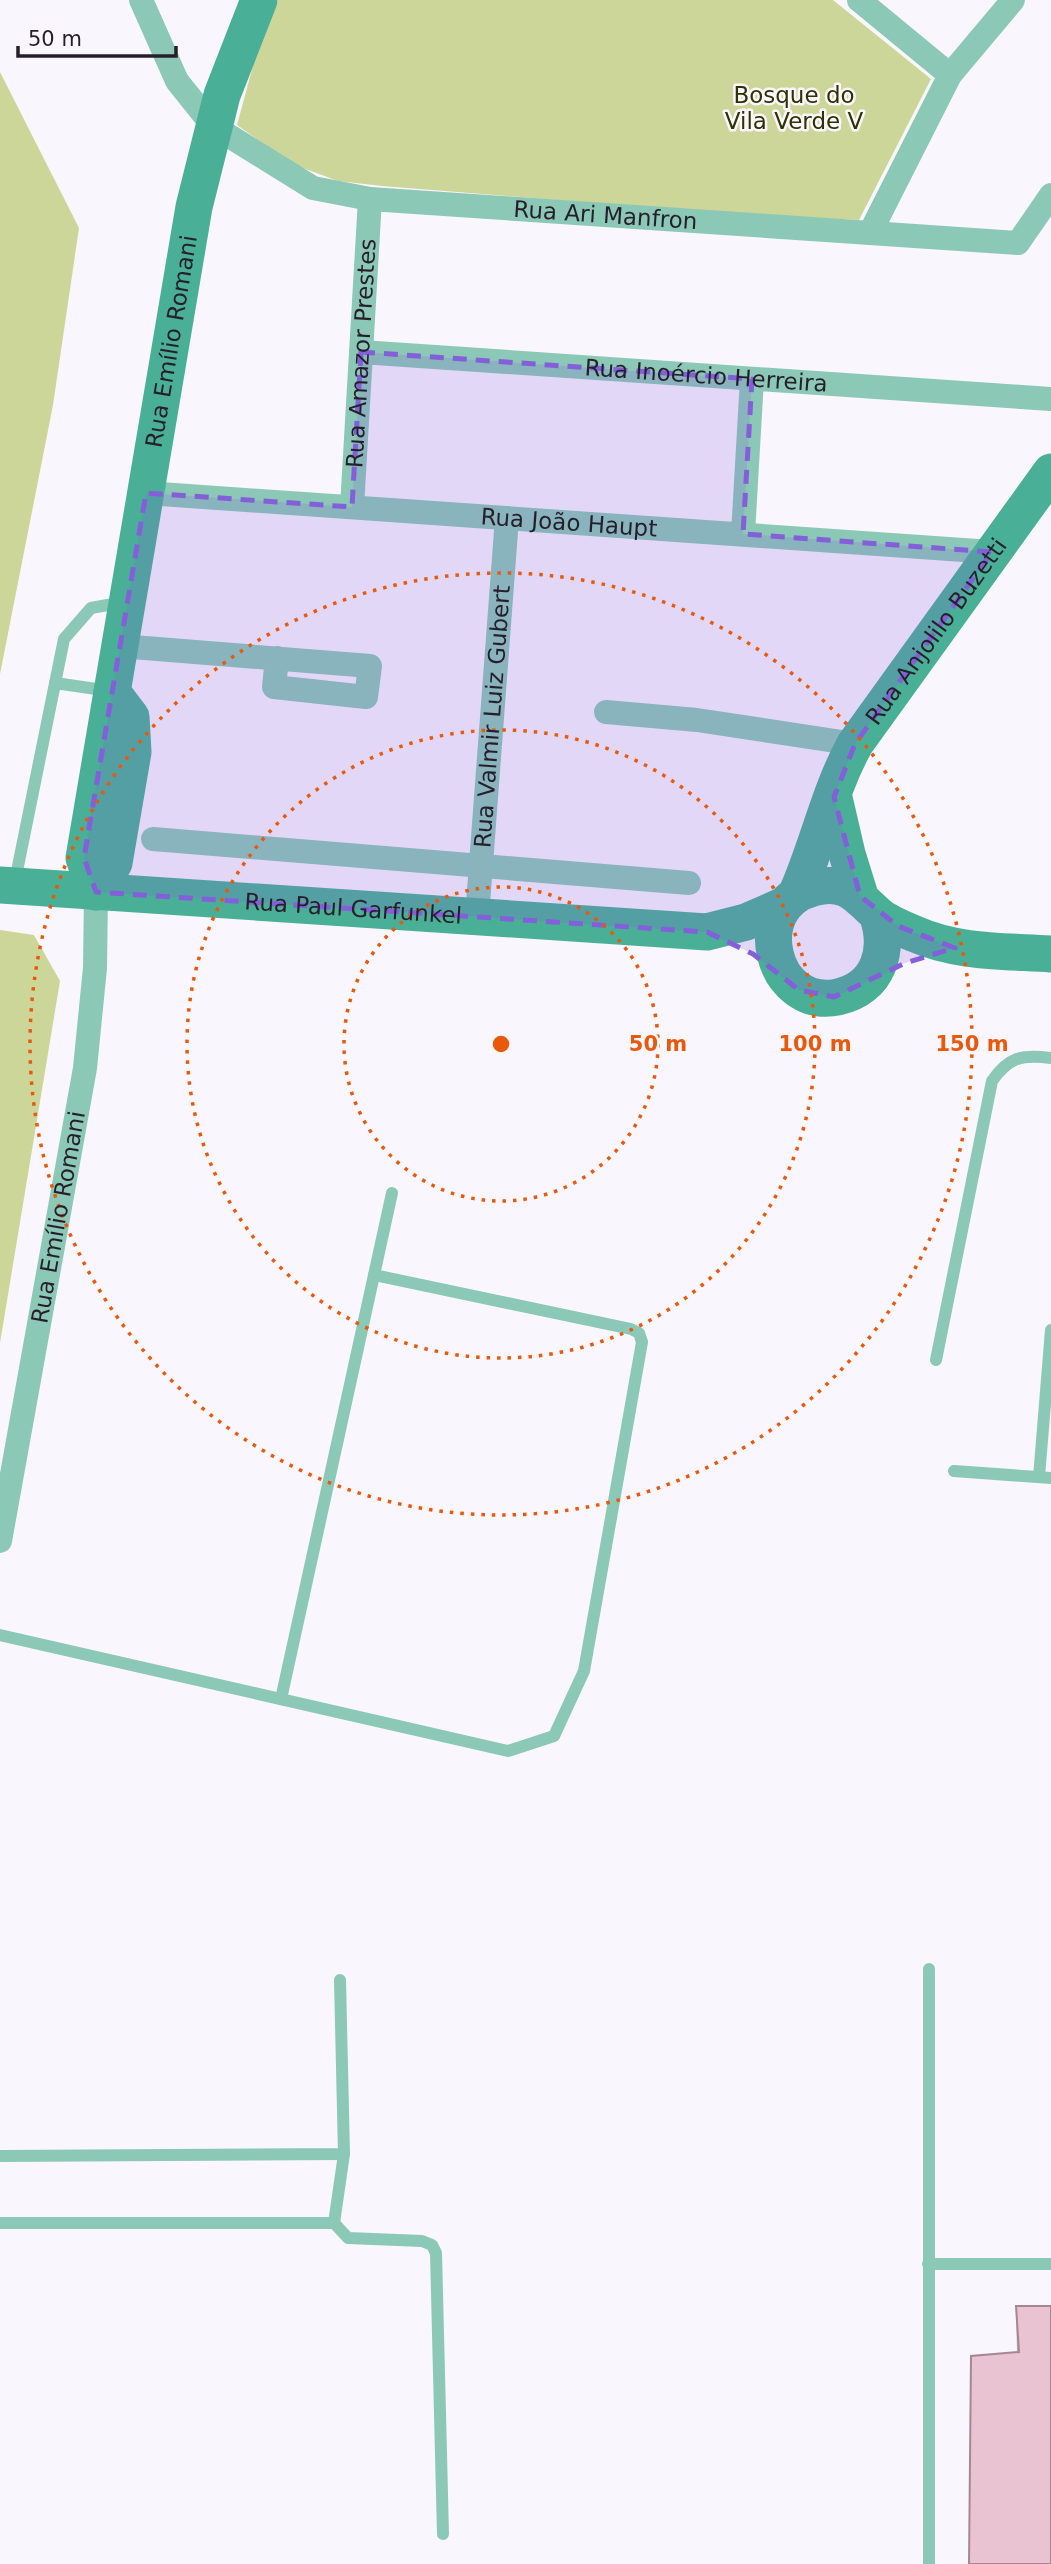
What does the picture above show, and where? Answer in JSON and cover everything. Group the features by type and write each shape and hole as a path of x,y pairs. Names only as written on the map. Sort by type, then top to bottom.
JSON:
{"main road":[{"name":"Rua Emílio Romani","path":"96,892 114,863 133,752 131,717 112,692 194,207 213,127 231,68 258,0"},
{"name":"Rua Anjolilo Buzetti","path":"790,900 834,797 838,778 855,744 1051,472"},
{"path":"834,797 847,854 883,932 884,950 878,968 867,982"},
{"path":"955,948 905,963 867,982 852,993 834,998 799,990 785,978 777,964 772,933 790,900 811,888 828,885 845,888 913,933 955,948 1051,954"},
{"name":"Rua Paul Garfunkel","path":"7,886 707,932 746,922 790,900"},
{"name":"Rua Paul Garfunkel","path":"707,932 746,950 785,978"}],"street":[{"path":"141,0 177,81 213,127"},
{"path":"859,0 950,75"},
{"path":"870,233 950,75 1013,0"},
{"name":"Rua Ari Manfron","path":"213,127 313,188 370,199 1017,243 1051,195"},
{"name":"Rua Amazor Prestes","path":"352,507 370,199"},
{"name":"Rua Inoércio Herreira","path":"361,352 1051,399"},
{"path":"743,534 752,379"},
{"name":"Rua João Haupt","path":"146,492 992,552"},
{"name":"Rua Valmir Luiz Gubert","path":"477,917 507,518"},
{"path":"120,646 277,659"},
{"path":"606,712 697,720 855,744"},
{"path":"153,839 689,883"},
{"name":"Rua Emílio Romani","path":"0,1541 85,1068 94,980 96,892"}],"lane":[{"path":"7,886 64,639 91,608 127,602"},
{"path":"55,683 112,692"},
{"path":"936,1360 992,1081 1005,1063 1030,1055 1051,1058"},
{"path":"281,1699 392,1193"},
{"path":"0,1635 508,1751 554,1735 584,1671 642,1342 639,1333 631,1329 374,1275"},
{"path":"954,1471 1045,1478 1051,1330"},
{"path":"929,1969 929,2564"},
{"path":"334,2223 344,2154 340,1980"},
{"path":"0,2156 344,2154"},
{"path":"0,2223 334,2223 348,2238 422,2241 432,2245 436,2253 443,2534"},
{"path":"928,2264 1051,2264"}],"highlighted area":[{"path":"361,352 752,379 743,534 992,552 855,744 834,797 860,896 898,926 955,948 905,963 834,997 799,990 753,954 707,932 96,892 84,858 146,493 352,507"}],"green space":[{"name":"Bosque do Vila Verde V","path":"278,0 833,0 931,79 859,220 747,215 338,181 292,164 237,125 254,62"},
{"path":"0,72 79,228 53,405 0,674"},
{"path":"0,930 34,935 60,981 0,1343"}],"building":[{"path":"1016,2306 1051,2306 1051,2564 969,2564 971,2356 1019,2352"}]}
